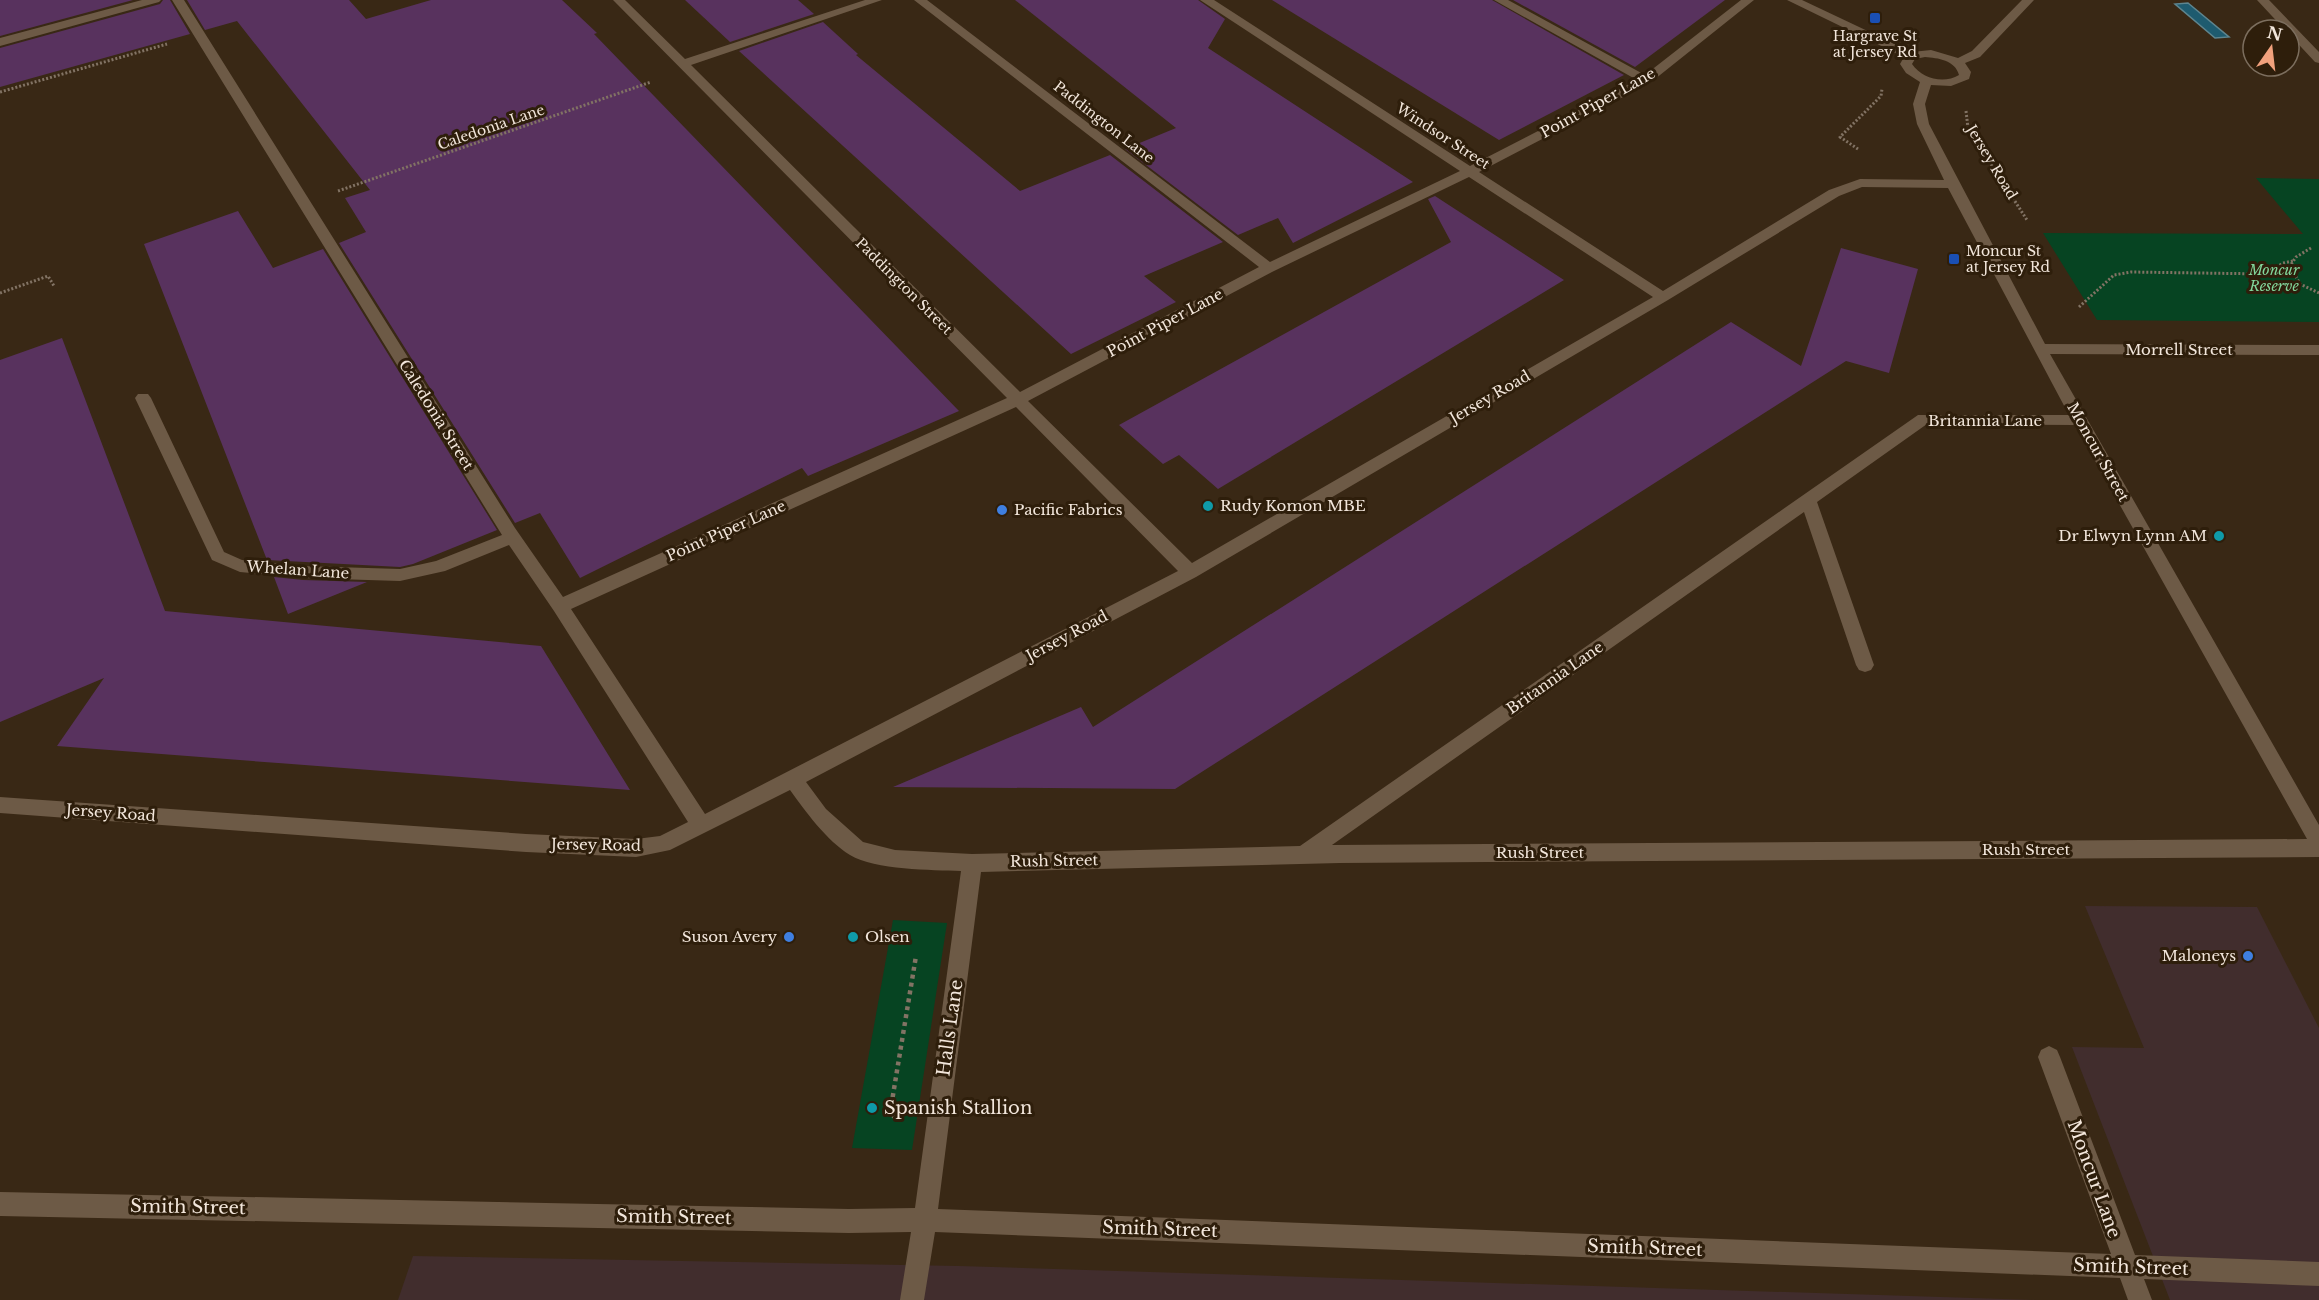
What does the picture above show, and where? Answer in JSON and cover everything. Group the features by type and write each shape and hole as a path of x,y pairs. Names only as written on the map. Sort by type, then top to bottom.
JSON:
{"street":[{"path":"0,42 155,0"},
{"name":"Caledonia Street","path":"178,0 513,537 701,825"},
{"name":"Paddington Street","path":"619,0 1190,572"},
{"path":"682,64 876,0"},
{"name":"Paddington Lane","path":"920,0 1269,268"},
{"name":"Windsor Street","path":"1206,0 1663,297"},
{"path":"1500,0 1646,80"},
{"name":"Point Piper Lane","path":"560,606 1017,400 1269,268 1470,171 1646,80 1748,0"},
{"path":"1793,0 1911,57 1934,54 1958,62 1965,72 1961,79 1946,82 1927,80 1908,68 1906,64 1911,57"},
{"path":"1958,62 1976,54 2028,0"},
{"path":"2264,0 2319,59"},
{"path":"1927,80 1919,104 1923,124 1953,184"},
{"name":"Jersey Road","path":"0,805 515,842 636,848 663,844 793,779 1190,572 1663,297 1834,193 1860,183 1953,184"},
{"name":"Moncur Street","path":"1953,184 2040,349 2319,843"},
{"name":"Morrell Street","path":"2040,349 2319,350"},
{"name":"Whelan Lane","path":"143,398 218,556 240,566 303,572 400,574 439,567 513,537"},
{"name":"Britannia Lane","path":"1303,855 1924,419 2080,420"},
{"path":"1808,500 1865,665"},
{"name":"Rush Street","path":"793,779 819,815 857,849 895,859 972,863 1303,855 2319,848"},
{"name":"Halls Lane","path":"912,1300 925,1220 972,863"},
{"name":"Moncur Lane","path":"2049,1057 2140,1300"},
{"name":"Smith Street","path":"0,1204 849,1221 925,1220 2319,1274"}],"path":[{"path":"0,92 200,35"},
{"name":"Caledonia Lane","path":"304,203 646,85 682,64"},
{"path":"1859,150 1840,137 1881,96 1882,88"},
{"name":"Jersey Road","path":"1971,102 1965,112 1968,128 2027,220"},
{"path":"2310,248 2290,266 2292,276 2308,290 2319,293"},
{"path":"2079,307 2114,275 2131,272 2266,274 2283,263 2293,261"},
{"path":"0,293 48,276 54,286"}],"shaded area":[{"path":"2085,906 2257,907 2319,1028 2319,1300 2170,1300 2072,1047 2144,1048"},
{"path":"413,1256 959,1266 2037,1300 398,1300"}],"green space":[{"name":"Moncur Reserve","path":"2256,178 2319,179 2319,322 2097,320 2043,233 2303,234"},
{"path":"893,920 947,923 912,1150 852,1148"}],"water":[{"path":"2188,3 2229,37 2215,38 2175,4"}],"building":[{"path":"0,0 133,0 0,36"},
{"path":"163,0 170,0 190,34 0,87 0,48 160,4"},
{"path":"187,0 349,0 366,19 431,0 562,0 597,33 594,34 959,411 808,476 802,468 580,578 540,513 515,523 339,243 366,232 345,198 370,190 237,21 205,30"},
{"path":"685,0 798,0 814,14 730,42"},
{"path":"1015,0 1198,0 1225,19 1208,48 1413,182 1293,243 1278,218 1238,235 1125,149 1176,128"},
{"path":"1272,0 1492,0 1624,75 1499,140"},
{"path":"1513,0 1725,0 1635,67"},
{"path":"823,22 858,54 856,55 1020,191 1110,155 1223,242 1144,276 1176,302 1071,354 739,51"},
{"path":"1435,196 1564,280 1218,489 1179,455 1163,464 1119,425 1451,242 1428,199"},
{"path":"238,211 273,268 323,249 497,530 413,564 400,567 267,560 144,244"},
{"path":"1841,248 1918,269 1889,373 1846,361 1175,789 893,787 1081,707 1093,727 1731,322 1801,366"},
{"path":"62,338 165,611 541,646 630,790 57,746 104,678 0,722 0,360"},
{"path":"274,577 303,580 367,582 288,614"}],"place":[{"name":"Hargrave St at Jersey Rd","path":"1875,18"},
{"name":"Moncur St at Jersey Rd","path":"1954,259"},
{"name":"Rudy Komon MBE","path":"1208,506"},
{"name":"Pacific Fabrics","path":"1002,510"},
{"name":"Dr Elwyn Lynn AM","path":"2219,536"},
{"name":"Suson Avery","path":"789,937"},
{"name":"Olsen","path":"853,937"},
{"name":"Maloneys","path":"2248,956"},
{"name":"Spanish Stallion","path":"872,1108"}]}
